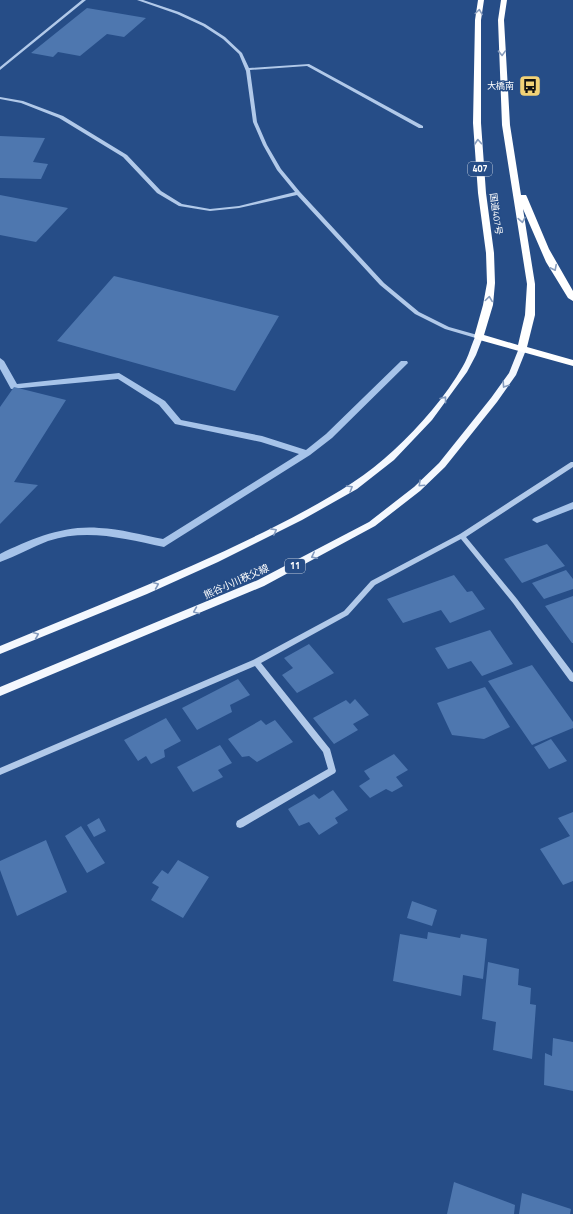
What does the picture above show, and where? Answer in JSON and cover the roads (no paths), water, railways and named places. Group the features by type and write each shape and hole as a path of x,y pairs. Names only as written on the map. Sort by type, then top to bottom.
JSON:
{"highway":[{"name":"国道407号","path":"479,337 488,305 491,283 490,253 482,193 477,123 478,20 481,0"},
{"path":"504,0 500,20 506,125 531,284 530,315 522,350"},
{"path":"513,167 539,239 557,275 573,298"},
{"path":"479,337 573,363"}],"main road":[{"path":"0,650 214,561 317,508 358,483 391,458 424,424 450,392 470,363 479,337"},
{"name":"熊谷小川秩父線","path":"0,692 260,583 318,554 372,524 417,489 442,465 494,400 512,373 522,350"}],"street":[{"path":"0,69 84,0"},
{"path":"139,0 178,13 204,25 224,38 241,54 247,69 256,122 265,145 279,170 298,193 382,284 417,313 447,328 479,337"},
{"path":"247,69 308,65 421,127"},
{"path":"0,98 22,102 61,117 124,156 159,192 181,205 210,210 239,207 298,193"},
{"path":"0,772 256,662 346,613 373,583 462,536 573,464"},
{"path":"462,536 516,601 573,679"},
{"path":"240,824 332,771 327,751 256,662"}],"waterway":[{"path":"0,361 14,387 119,376 162,403 178,422 262,439 307,453"},
{"path":"307,453 329,436 404,363"},
{"path":"0,558 36,542 61,534 74,532 100,531 164,543 307,453"},
{"path":"537,520 573,505"}],"place":[{"name":"大橋南","path":"530,86"}]}
